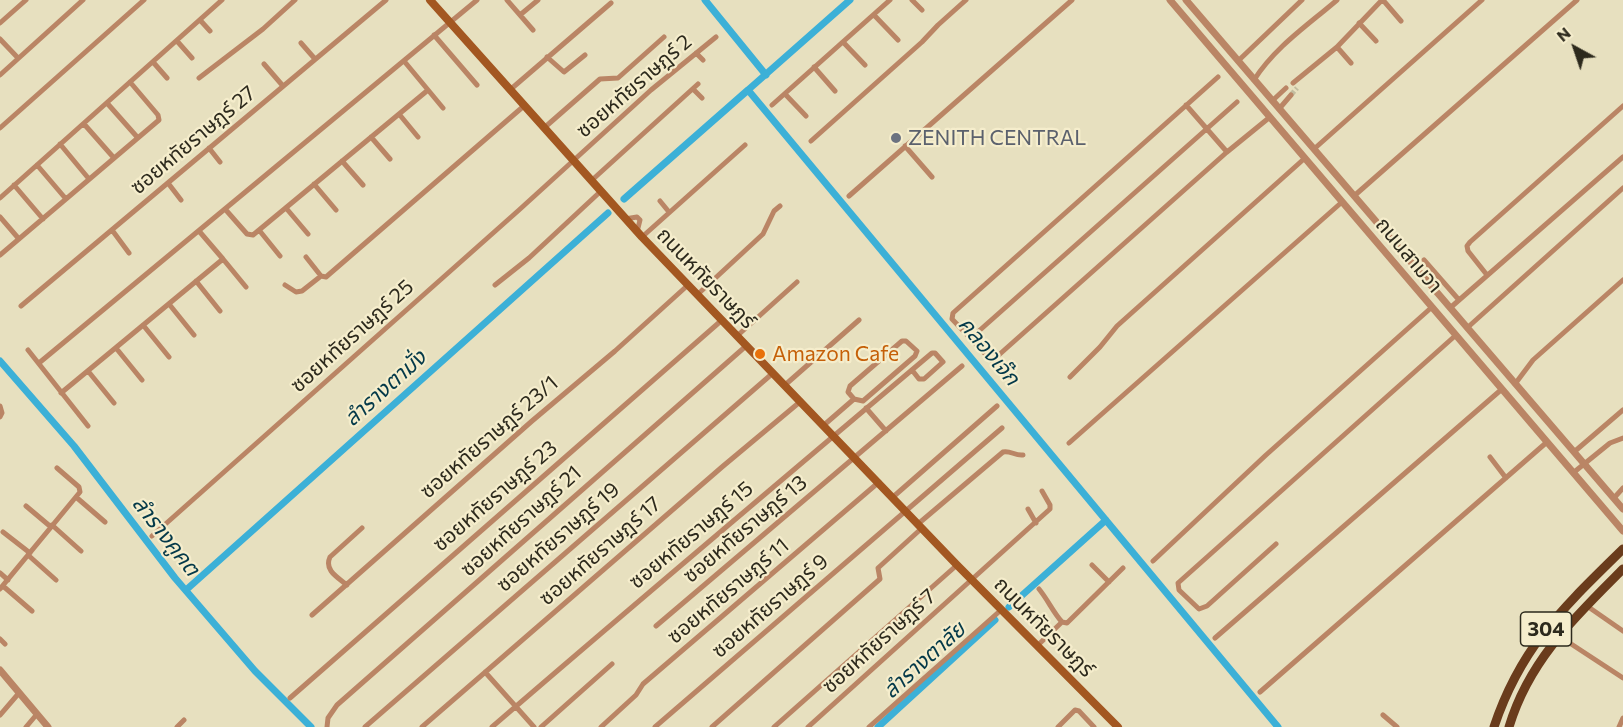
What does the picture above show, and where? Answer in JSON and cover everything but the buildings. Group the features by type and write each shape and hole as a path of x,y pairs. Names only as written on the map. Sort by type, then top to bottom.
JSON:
{"highway":[{"name":"304","path":"1494,727 1513,679 1536,642 1571,601 1623,549"},
{"name":"304","path":"1509,727 1532,672 1558,636 1587,606 1619,579 1623,569"}],"main road":[{"name":"ถนนหทัยราษฎร์","path":"430,0 639,235 957,565 1118,727"}],"street":[{"path":"0,23 26,0"},
{"path":"0,75 83,0"},
{"path":"0,128 144,0"},
{"path":"0,198 222,0"},
{"path":"199,78 263,29 295,0"},
{"path":"39,363 477,0"},
{"path":"507,0 533,30"},
{"path":"520,15 538,0"},
{"path":"772,105 890,0"},
{"path":"912,0 922,10"},
{"path":"811,141 966,0"},
{"path":"849,196 1072,0"},
{"name":"ถนนสามวา","path":"1170,0 1623,531"},
{"name":"ถนนสามวา","path":"1186,0 1623,509"},
{"path":"1238,61 1302,0"},
{"path":"1254,80 1264,65 1283,46 1337,0"},
{"path":"1295,85 1337,47 1383,0 1401,21"},
{"path":"1314,149 1482,0"},
{"path":"1354,196 1577,0"},
{"name":"ซอยหทัยราษฎร์ 27","path":"21,306 381,1"},
{"path":"511,89 611,3"},
{"path":"874,15 898,40"},
{"path":"200,20 210,31"},
{"path":"1359,23 1376,41"},
{"path":"434,35 477,85"},
{"name":"ซอยหทัยราษฎร์ 2","path":"574,161 651,90 716,36"},
{"path":"544,128 600,79 618,78 664,37"},
{"path":"0,39 18,58"},
{"path":"177,41 192,58"},
{"path":"843,42 865,64"},
{"path":"301,43 315,59"},
{"path":"1337,47 1351,63"},
{"path":"696,53 702,60"},
{"path":"547,57 564,72 585,55"},
{"path":"404,61 443,108"},
{"path":"153,62 167,78"},
{"path":"264,64 283,86"},
{"path":"814,67 835,91"},
{"path":"1218,77 953,313 952,319 992,361 1227,152 1270,117"},
{"path":"0,255 159,120 160,117 130,82"},
{"path":"591,181 696,86 702,99"},
{"path":"1272,100 1285,89 1290,96 1279,109"},
{"path":"225,209 247,234 251,235 428,90"},
{"path":"785,94 806,116"},
{"path":"971,338 1237,102"},
{"path":"107,103 138,138"},
{"path":"285,285 296,292 302,291 321,276 326,277 525,105"},
{"path":"1186,105 1227,152"},
{"path":"1487,275 1468,251 1467,246 1470,242 1623,106"},
{"path":"399,114 418,137"},
{"path":"84,124 114,158"},
{"path":"371,137 390,159"},
{"path":"60,144 89,179"},
{"path":"639,235 669,212 745,145"},
{"path":"905,146 932,177"},
{"path":"209,148 220,162"},
{"path":"1450,308 1623,157"},
{"path":"1070,376 1117,326 1305,158"},
{"path":"342,161 363,185"},
{"name":"ซอยหทัยราษฎร์ 25","path":"152,536 574,161"},
{"path":"37,165 66,199"},
{"path":"1326,183 1336,175"},
{"path":"168,183 181,200"},
{"path":"314,184 336,210"},
{"path":"14,185 42,219"},
{"path":"1467,328 1623,188"},
{"path":"495,285 530,258 601,191"},
{"path":"660,201 669,212"},
{"path":"1069,443 1342,202"},
{"path":"698,295 764,234 774,211 780,206"},
{"path":"286,208 308,234"},
{"path":"0,217 19,239"},
{"path":"112,230 129,253"},
{"path":"259,230 280,256"},
{"path":"199,231 246,287"},
{"path":"306,257 321,276"},
{"path":"62,393 223,259"},
{"path":"1424,260 1459,300"},
{"path":"1515,384 1533,360 1623,280"},
{"path":"196,281 220,311"},
{"path":"737,336 797,282"},
{"name":"ซอยหทัยราษฎร์ 23/1","path":"312,615 688,285"},
{"path":"169,304 194,335"},
{"path":"1153,561 1266,455 1432,307"},
{"name":"ซอยหทัยราษฎร์ 23","path":"290,698 722,320"},
{"path":"785,385 859,320"},
{"path":"143,325 169,357"},
{"path":"1276,544 1207,606 1199,609 1179,590 1178,583 1456,335"},
{"path":"902,341 906,341 917,351 915,356 871,395 863,401 854,399 848,392 850,386 902,341"},
{"name":"ซอยหทัยราษฎร์ 21","path":"327,727 328,718 338,705 747,346"},
{"path":"116,348 142,380"},
{"path":"28,350 88,426"},
{"name":"ซอยหทัยราษฎร์ 15","path":"492,727 866,408 932,353 935,353 943,362 924,379 920,379 912,370"},
{"name":"ซอยหทัยราษฎร์ 13","path":"656,626 962,366"},
{"path":"88,371 114,403"},
{"name":"ซอยหทัยราษฎร์ 19","path":"365,727 773,373"},
{"path":"1215,638 1502,389"},
{"path":"824,425 854,399"},
{"name":"ซอยหทัยราษฎร์ 17","path":"422,727 801,401"},
{"path":"0,406 2,413 0,417"},
{"path":"893,497 997,406"},
{"path":"866,408 886,431"},
{"path":"1574,452 1623,410"},
{"name":"ซอยหทัยราษฎร์ 9","path":"655,727 1002,428"},
{"path":"1573,473 1615,440 1623,438"},
{"path":"1260,692 1547,442"},
{"path":"712,727 880,579 878,568 920,526 1003,452 1023,455"},
{"path":"1490,457 1506,478"},
{"path":"32,611 1,587 80,492 79,487 57,468"},
{"name":"ซอยหทัยราษฎร์ 11","path":"601,727 636,695 643,684 879,482"},
{"path":"1614,498 1623,488"},
{"path":"1028,509 1036,523 1051,507 1042,491"},
{"path":"76,497 105,522"},
{"path":"26,506 81,551"},
{"name":"ซอยหทัยราษฎร์ 7","path":"808,727 1036,523"},
{"path":"346,585 329,570 328,562 330,557 362,528"},
{"path":"3,532 56,580"},
{"path":"774,727 957,565"},
{"path":"1092,565 1109,582"},
{"path":"1040,589 1050,602 1052,611 1062,622 1067,623 1123,568"},
{"path":"0,573 8,580"},
{"path":"1587,606 1623,631"},
{"path":"870,727 1001,610"},
{"path":"1037,646 1062,622"},
{"path":"1558,636 1623,678"},
{"path":"0,639 4,644"},
{"path":"541,727 612,664"},
{"path":"0,670 48,727"},
{"path":"485,672 534,727"},
{"path":"0,716 19,693"},
{"path":"1060,726 1076,710 1094,727"},
{"path":"26,727 37,714"},
{"path":"1383,715 1397,727"},
{"path":"1619,727 1623,718"},
{"path":"177,727 184,720"}],"waterway":[{"name":"คลองเจ๊ก","path":"705,0 766,75"},
{"name":"คลองเจ๊ก","path":"850,0 748,90 1278,727"},
{"name":"ลำรางตามั่ง","path":"624,199 748,90"},
{"name":"ลำรางตามั่ง","path":"186,590 608,213"},
{"name":"ลำรางคูคต","path":"0,361 74,446 175,578 255,671 311,727"},
{"name":"ลำรางตาลัย","path":"1009,607 1106,520"},
{"name":"ลำรางตาลัย","path":"878,727 995,620"}],"tunnel":[{"path":"1291,95 1297,88"}],"place":[{"name":"ZENITH CENTRAL","path":"896,138"},
{"name":"Amazon Cafe","path":"760,354"}]}
